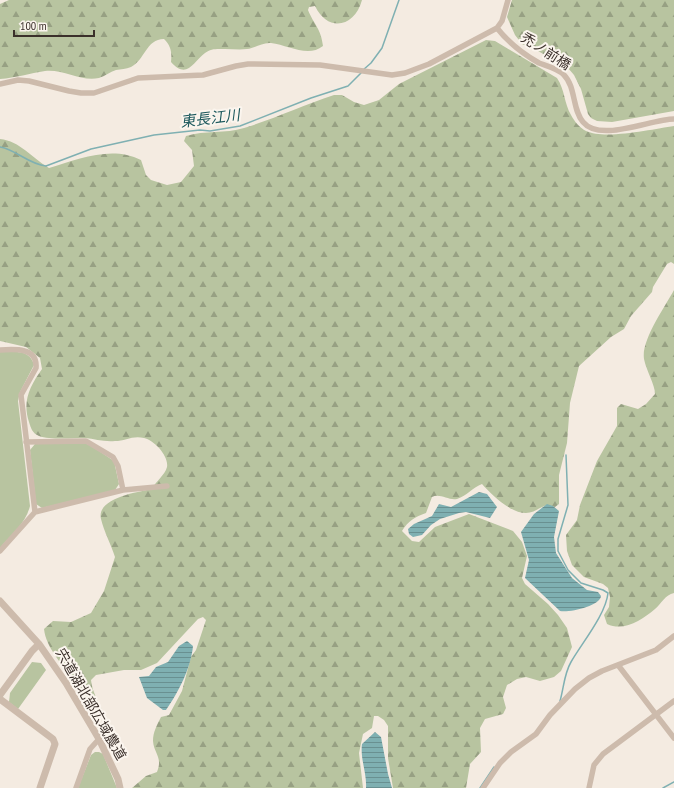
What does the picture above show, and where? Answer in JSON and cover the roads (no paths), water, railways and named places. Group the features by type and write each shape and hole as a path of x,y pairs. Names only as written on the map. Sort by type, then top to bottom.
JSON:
{"street":[{"path":"0,84 18,80 29,81 75,92 94,93 138,78 202,75 248,64 320,65 392,74 405,73 429,64 497,28 502,22 508,0"},
{"name":"禿ノ前橋","path":"497,28 511,44 533,60 563,73 570,85 578,114 583,123 591,128 606,130 624,129 666,119 674,119"},
{"path":"0,350 20,349 35,358 37,364 21,395 34,512"},
{"path":"26,442 86,441 113,457 118,466 123,490"},
{"path":"0,552 34,512 123,490 167,486"},
{"name":"宍道湖北部広域農道","path":"0,601 39,644 66,683 99,739 118,779 120,788"},
{"path":"483,788 500,763 511,752 536,734 550,715 575,689 589,678 656,650 674,636"},
{"path":"0,695 32,651 39,644"},
{"path":"618,665 674,738"},
{"path":"0,700 53,739 55,744 40,788"},
{"path":"589,788 594,765 603,754 674,701"},
{"path":"76,788 90,749 99,739"}],"water":[{"path":"479,492 487,494 497,507 490,518 466,512 459,513 440,519 431,525 422,535 413,537 409,534 408,529 414,524 432,516 439,504 451,507"},
{"path":"547,504 553,506 559,511 554,537 556,553 572,578 587,590 598,592 601,596 599,600 590,606 577,610 560,611 525,578 529,560 521,532 534,514"},
{"path":"187,641 193,646 190,663 171,703 166,710 163,710 147,698 139,677 149,676 156,667 168,662 179,646"},
{"path":"375,732 381,737 392,788 366,788 362,744"}],"waterway":[{"name":"東長江川","path":"363,70 371,63 382,48 399,0"},
{"name":"東長江川","path":"0,147 12,151 34,163 46,166 91,149 154,135 200,130 210,131 240,126 311,98 348,86 361,73"},
{"path":"560,701 565,676 576,654 603,610 608,593 581,583 568,570 558,551 558,539 568,505 566,455"},
{"path":"480,788 494,767"},
{"path":"663,788 674,782"}]}
